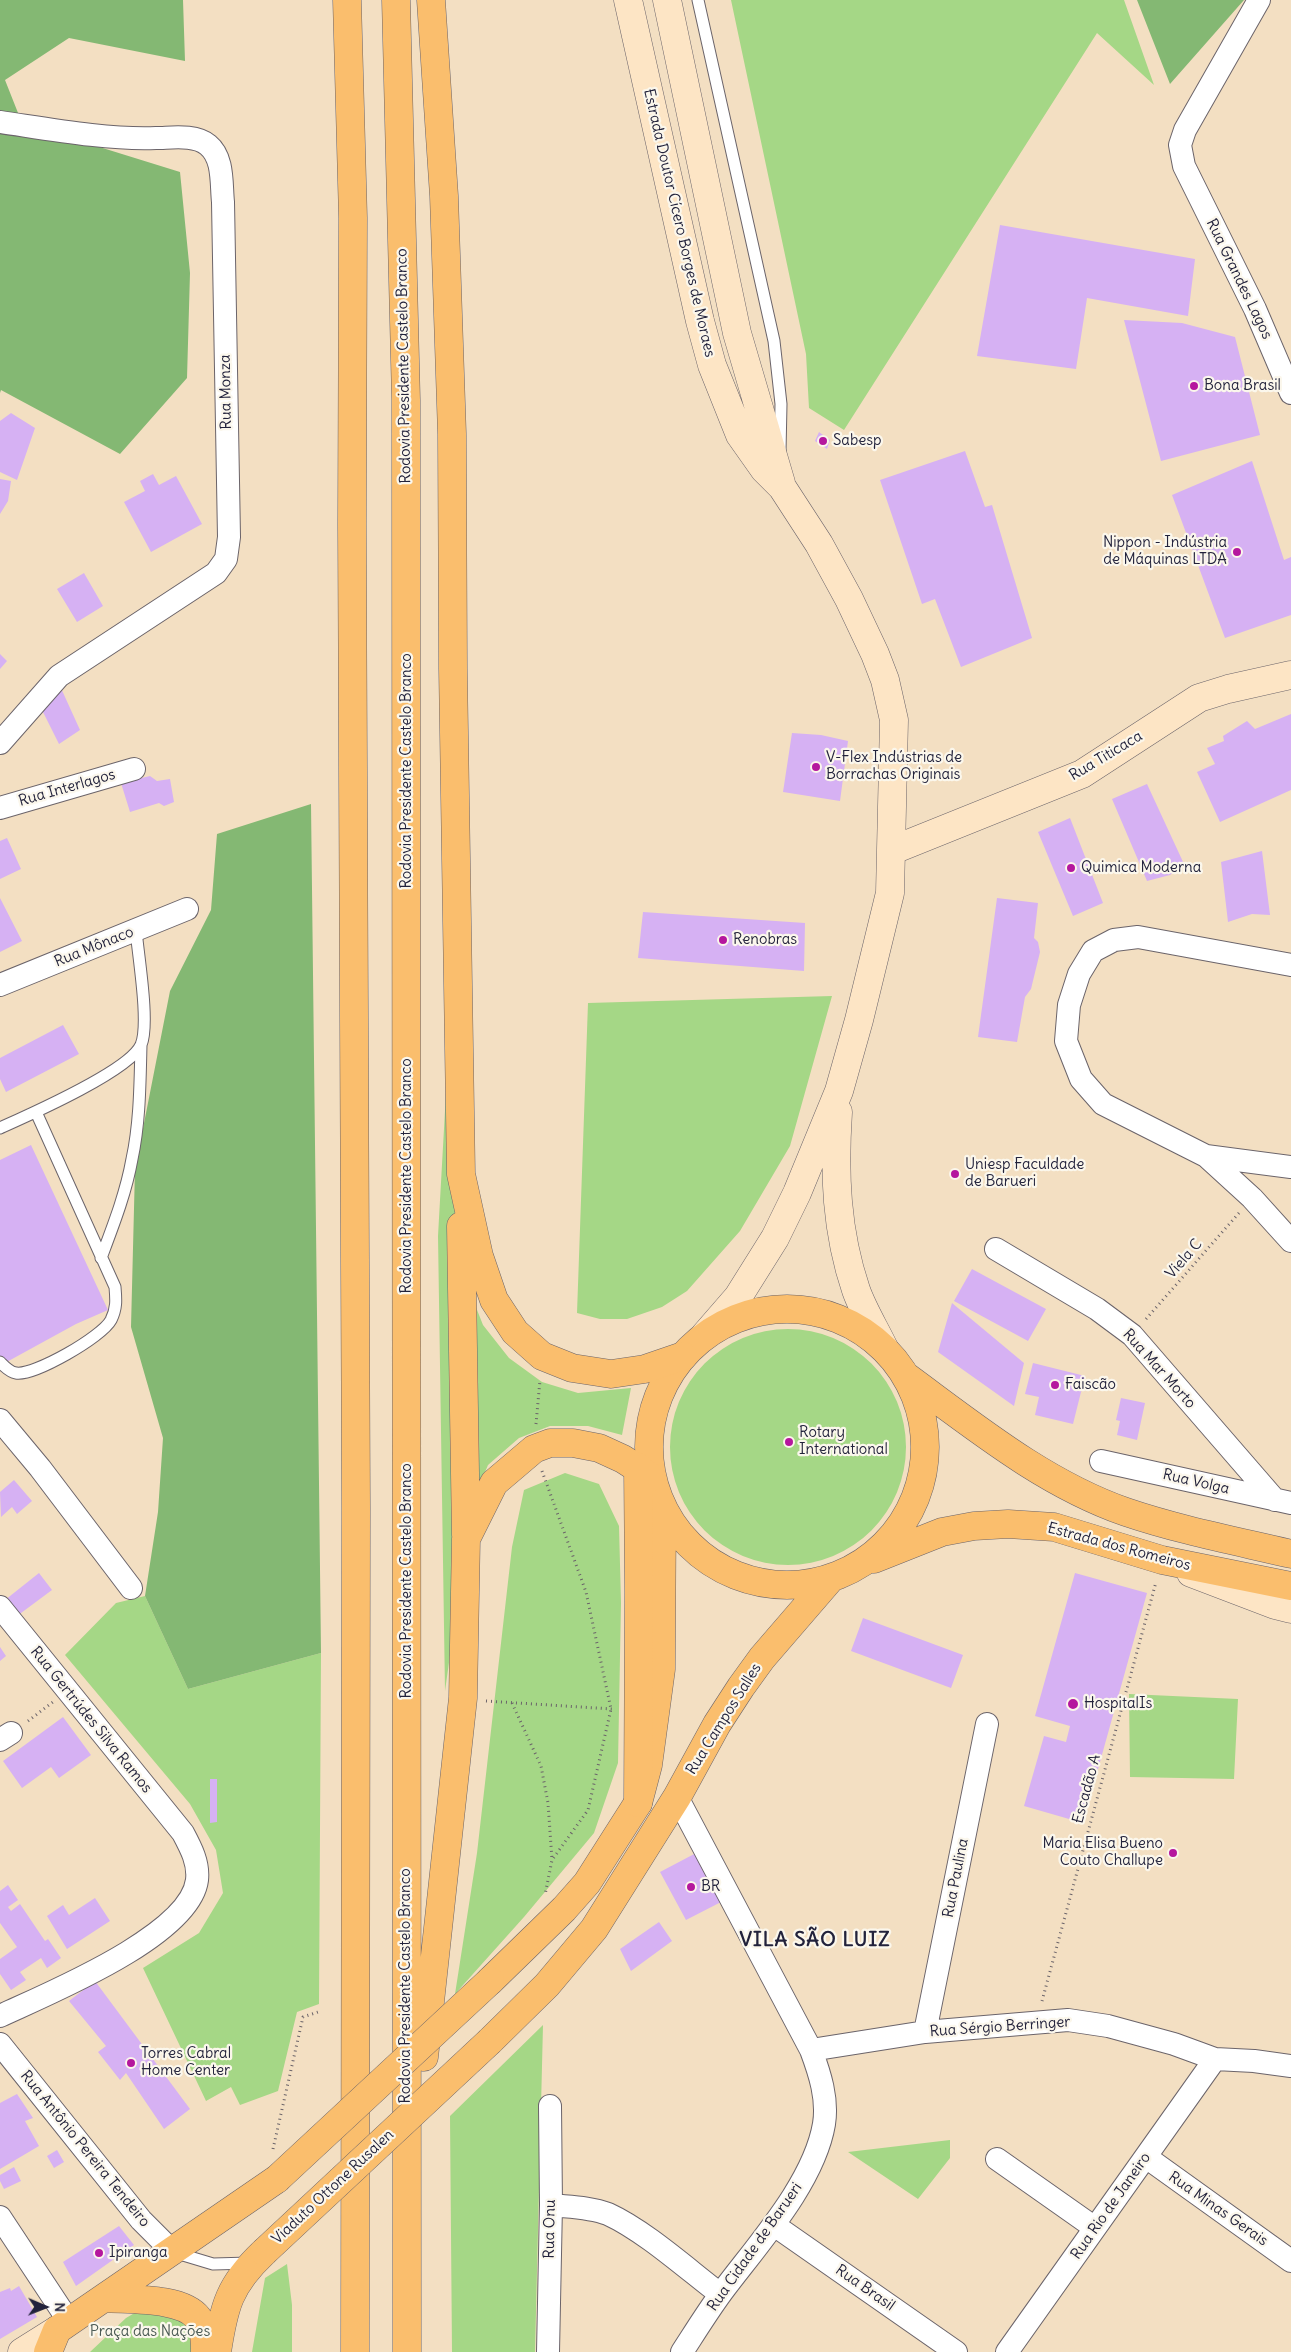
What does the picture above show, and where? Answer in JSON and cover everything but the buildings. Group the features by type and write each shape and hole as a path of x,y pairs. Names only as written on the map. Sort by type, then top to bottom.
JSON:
{"main road":[{"path":"347,0 353,218 356,2352"},
{"name":"Rodovia Presidente Castelo Branco","path":"396,0 406,400 407,2352"},
{"path":"406,2225 463,1698 466,1540 453,669 452,434 444,196 431,0"},
{"path":"461,1174 479,1256 494,1300 515,1332 542,1356 572,1368 611,1374 645,1369 682,1356"},
{"path":"466,1540 494,1483 534,1449 550,1443 573,1443 599,1448 644,1472 678,1531 694,1549 718,1566 745,1578 783,1584 802,1584 831,1578 861,1564 882,1547 899,1528 912,1504 921,1479 925,1453 924,1426 917,1400 906,1376 884,1348 863,1330 838,1318 811,1310 784,1308 756,1311 730,1321 705,1335 682,1356 664,1384 657,1400 651,1424 649,1449 644,1472 639,1565 638,1803"},
{"path":"906,1376 989,1437 1059,1480 1091,1496 1125,1511 1165,1523 1291,1554"},
{"name":"Rua Campos Salles","path":"173,2252 277,2179 490,1981 564,1909 587,1883 638,1803 648,1765 661,1669 662,1506"},
{"name":"Estrada dos Romeiros","path":"861,1564 942,1532 974,1526 1008,1524 1054,1527 1162,1560 1291,1586"},
{"name":"Rua Campos Salles","path":"490,2041 547,1986 574,1955 612,1903 741,1687 762,1658 831,1578"},
{"name":"Viaduto Ottone Rusalen","path":"217,2352 223,2312 233,2288 258,2257 490,2041"},
{"path":"58,2335 105,2298 173,2252"},
{"path":"105,2298 156,2302 182,2307 198,2318 206,2339 206,2352"}],"street":[{"name":"Estrada Doutor Cícero Borges de Moraes","path":"628,0 694,294 712,365 740,435 764,469 780,479"},
{"name":"Estrada Doutor Cícero Borges de Moraes","path":"668,0 737,333 780,479 849,599 885,680 894,720 893,850 890,892 859,1020 839,1091 798,1193 775,1238 738,1297 705,1335"},
{"name":"Rua Grandes Lagos","path":"1259,0 1185,130 1180,145 1184,166 1255,309 1291,393"},
{"name":"Rua Monza","path":"0,122 143,139 188,138 203,141 209,146 220,163 223,202 229,537 226,559 216,573 59,676 0,743"},
{"name":"Rua Titicaca","path":"893,850 1082,774 1199,698 1228,689 1291,675"},
{"name":"Rua Interlagos","path":"0,808 134,769"},
{"name":"Rua Mônaco","path":"0,985 188,909"},
{"path":"1291,965 1138,937 1114,940 1093,951 1079,974 1069,1005 1066,1041 1081,1078 1103,1104 1206,1156 1252,1198 1291,1240"},
{"name":"Estrada Doutor Cícero Borges de Moraes","path":"839,1091 835,1162 837,1204 844,1246 857,1291 884,1348"},
{"path":"1206,1156 1291,1167"},
{"name":"Rua Mar Morto","path":"996,1249 1097,1309 1132,1335 1283,1501"},
{"path":"0,1420 40,1468 131,1588"},
{"name":"Rua Volga","path":"1101,1461 1283,1501"},
{"path":"1162,1560 1207,1580 1275,1605 1291,1608"},
{"name":"Rua Gertrúdes Silva Ramos","path":"0,1607 183,1833 192,1851 197,1882 191,1897 180,1912 155,1935 106,1965 0,2016"},
{"name":"Rua Paulina","path":"925,2032 987,1724"},
{"name":"Rua Cidade de Barueri","path":"677,1796 811,2050 820,2076 825,2101 822,2130 810,2168 774,2224 720,2294 682,2352"},
{"name":"Rua Sérgio Berringer","path":"811,2050 925,2032 1037,2021 1068,2020 1108,2026 1174,2044 1215,2059 1254,2061 1291,2066"},
{"name":"Rua Antônio Pereira Tendeiro","path":"0,2044 141,2220 173,2252"},
{"name":"Rua Rio de Janeiro","path":"1007,2352 1215,2059"},
{"name":"Rua Onu","path":"548,2352 551,2205 550,2106"},
{"name":"Rua Minas Gerais","path":"1146,2157 1291,2260"},
{"path":"996,2159 1096,2228"},
{"path":"551,2205 579,2207 607,2214 647,2239 720,2294"},
{"path":"0,2217 58,2335 22,2352"},
{"name":"Rua Brasil","path":"774,2224 956,2352"}],"lane":[{"path":"698,0 774,341 782,433 780,479"},
{"path":"101,1258 119,1210 132,1160 139,1108 141,1045 145,1027 136,930"},
{"path":"0,1128 36,1112 102,1076 130,1058 141,1045"},
{"path":"0,1362 5,1368 16,1373 38,1369 86,1343 110,1322 116,1306 115,1287 36,1112"},
{"name":"Rua Campos Salles","path":"631,1870 638,1803"},
{"path":"173,2252 213,2264 258,2257"}],"path":[{"name":"Viela C","path":"1132,1335 1252,1198"},
{"path":"542,1356 534,1449 586,1592 611,1709 588,1810 552,1860"},
{"name":"Escadão A","path":"1037,2021 1162,1560"},
{"path":"6,1737 68,1691"},
{"path":"463,1698 512,1703 617,1708"},
{"path":"512,1703 541,1766 548,1803 552,1860 542,1904"},
{"path":"274,2148 303,2017 318,2012"}],"green space":[{"path":"0,0 183,0 185,61 69,38 5,80 22,123 180,172 190,273 187,378 120,454 1,390 0,393"},
{"path":"731,0 1124,0 1154,85 1097,33 844,430 809,408 806,354"},
{"path":"1137,0 1244,0 1170,84"},
{"path":"311,804 321,1653 188,1689 145,1596 158,1512 163,1438 131,1327 135,1169 170,991 211,910 217,834"},
{"path":"832,996 790,1146 740,1231 687,1291 662,1307 627,1319 600,1319 577,1313 588,1003"},
{"path":"447,1075 464,1277 483,1325 509,1358 542,1382 578,1393 631,1388 622,1435 588,1426 550,1426 519,1438 488,1465 471,1505 445,1691 438,1236"},
{"path":"788,1329 811,1332 833,1338 863,1356 879,1372 897,1402 903,1424 906,1447 903,1470 897,1492 879,1522 863,1538 833,1556 811,1562 788,1565 765,1562 743,1556 713,1538 697,1522 679,1492 673,1470 670,1447 673,1424 679,1402 697,1372 713,1356 743,1338 765,1332"},
{"path":"565,1473 599,1484 619,1526 621,1603 618,1763 594,1833 524,1917 455,1994 477,1853 512,1547 524,1490"},
{"path":"145,1596 188,1689 321,1653 319,2004 297,2012 278,2091 240,2105 231,2087 206,2101 143,1968 199,1933 223,1893 216,1850 190,1804 65,1655 116,1603"},
{"path":"1129,1694 1238,1699 1234,1779 1130,1777"},
{"path":"543,2025 535,2352 452,2352 450,2116"},
{"path":"950,2140 950,2158 918,2199 848,2152"},
{"path":"287,2264 292,2305 292,2352 252,2352 265,2278"},
{"name":"Praça das Nações","path":"138,2311 183,2316 200,2352 90,2352 126,2318"}],"place":[{"name":"Bona Brasil","path":"1194,386"},
{"name":"Sabesp","path":"823,441"},
{"name":"Nippon - Indústria de Máquinas LTDA","path":"1237,552"},
{"name":"V-Flex Indústrias de Borrachas Originais","path":"816,767"},
{"name":"Quimica Moderna","path":"1071,868"},
{"name":"Renobras","path":"723,940"},
{"name":"Uniesp Faculdade de Barueri","path":"955,1174"},
{"name":"Faiscão","path":"1055,1385"},
{"name":"Rotary International","path":"789,1442"},
{"name":"HospitalIs","path":"1073,1704"},
{"name":"Maria Elisa Bueno Couto Challupe","path":"1173,1853"},
{"name":"BR","path":"691,1887"},
{"name":"Torres Cabral Home Center","path":"131,2063"},
{"name":"Ipiranga","path":"99,2253"}],"district":[{"name":"VILA SÃO LUIZ","path":"815,1940"}]}
